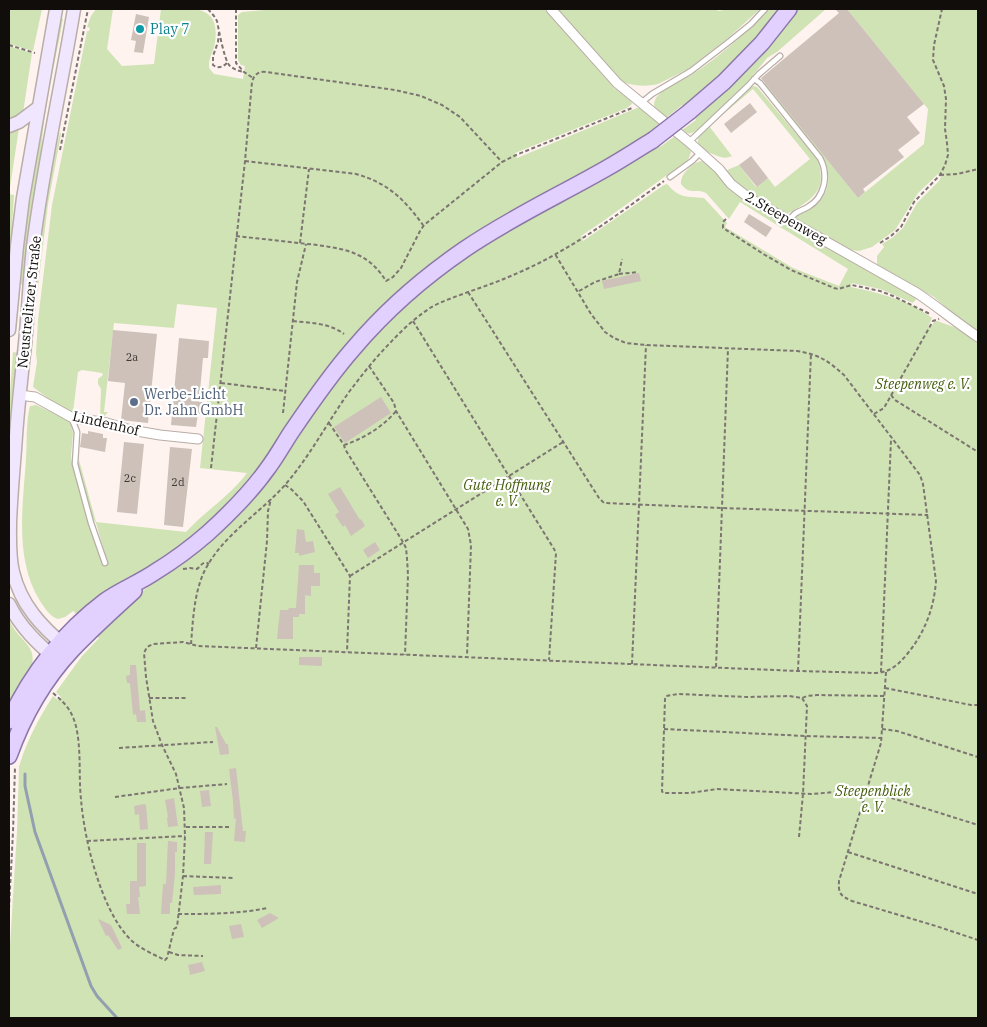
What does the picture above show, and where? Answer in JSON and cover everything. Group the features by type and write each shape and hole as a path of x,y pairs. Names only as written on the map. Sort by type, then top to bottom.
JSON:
{"main road":[{"name":"Neustrelitzer Straße","path":"9,330 25,188 56,9"},
{"name":"Neustrelitzer Straße","path":"66,647 41,624 28,606 18,586 10,547 10,508 33,248 74,9"},
{"path":"9,721 28,684 56,659 66,647 92,629 156,572 194,545 241,502 268,468 322,388 353,349 415,286 466,248 509,221 608,168 653,140 724,82 762,43 789,9"},
{"path":"9,126 19,122 39,107"},
{"path":"9,604 23,628 56,659"},
{"path":"12,761 27,714 56,659"}],"street":[{"name":"2.Steepenweg","path":"550,9 617,83 689,142 719,169 731,184 750,198 789,221 917,293 978,337"},
{"name":"Lindenhof","path":"19,396 35,397 70,417 82,420 106,422 131,430 160,435 198,439"}],"lane":[{"path":"641,103 652,94 691,71 751,24 765,9"},
{"path":"689,142 780,56"},
{"path":"754,79 760,83 823,164 825,173 822,192 812,203 799,210 789,221"},
{"path":"670,177 692,161 700,152"},
{"path":"70,417 77,432 75,464 91,523 105,563"}],"path":[{"path":"62,142 88,9"},
{"path":"208,9 214,16 219,30 226,61 236,70 244,72"},
{"path":"236,9 235,60 238,66 253,78"},
{"path":"880,243 901,227 914,202 940,175 948,155 944,86 933,60 934,44 942,9"},
{"path":"219,30 212,65 220,68 226,64 226,61"},
{"path":"9,45 35,53"},
{"path":"211,468 253,78 255,75 263,72 396,90 421,96 442,104 460,116 502,162"},
{"path":"236,236 341,249 357,254 370,262 386,281 398,273 424,226 502,162 641,103"},
{"path":"245,162 356,174 388,188 403,200 424,226"},
{"path":"300,243 309,169"},
{"path":"940,175 957,174 978,169"},
{"path":"191,644 196,600 201,580 218,550 240,526 285,485 304,461 349,392 369,366 400,332 429,309 446,300 504,279 556,254 612,219 670,177"},
{"path":"726,219 722,226 731,234 791,270 834,288 852,285 880,291 914,305 936,319"},
{"path":"283,413 297,282 306,244"},
{"path":"52,692 71,711 76,725 80,799 87,841 109,909 120,928 131,940 164,960 169,952 174,929 177,927 186,827 184,808 176,774 162,745 153,720 149,698 144,658 146,650 153,644 177,642 198,646 716,668 881,673 894,668 901,662 923,632 933,603 936,581 923,484 920,475 844,375 831,363 811,353 646,345 626,343 614,338 605,332 591,314 556,254"},
{"path":"619,274 622,258"},
{"path":"578,292 602,279 619,274 638,272"},
{"path":"468,292 601,501 639,505 928,515"},
{"path":"293,321 328,326 344,334"},
{"path":"413,321 554,549 556,554 549,660"},
{"path":"874,414 884,408 929,328"},
{"path":"632,664 646,345"},
{"path":"716,668 728,348"},
{"path":"798,671 811,353"},
{"path":"369,366 394,403 396,411 468,529 471,545 467,656"},
{"path":"220,383 285,391"},
{"path":"891,396 978,452"},
{"path":"344,445 358,440 371,432 396,411"},
{"path":"329,423 406,548 408,575 405,655"},
{"path":"881,673 892,437"},
{"path":"208,440 214,440"},
{"path":"350,576 563,442"},
{"path":"285,485 303,501 350,576 347,652"},
{"path":"256,648 267,541 268,511 271,499"},
{"path":"196,569 205,562 209,564"},
{"path":"886,672 882,738 839,881 840,893 843,897 852,901 978,940"},
{"path":"885,688 978,705"},
{"path":"884,696 818,695 802,698 789,696 747,697 678,694 666,696 662,791 663,793 690,793 717,789 803,794 853,790 867,791 978,825"},
{"path":"149,698 188,698"},
{"path":"799,837 803,794 806,706 802,698"},
{"path":"664,729 882,738"},
{"path":"882,729 897,731 978,757"},
{"path":"119,748 213,742"},
{"path":"9,909 14,832 12,761"},
{"path":"115,797 227,784"},
{"path":"186,827 230,827"},
{"path":"87,841 185,836"},
{"path":"848,852 978,894"},
{"path":"182,876 234,878"},
{"path":"178,914 225,914 267,908"},
{"path":"169,952 178,955 203,956"}],"green space":[{"path":"9,9 42,9 33,51 9,44"},
{"path":"96,9 113,9 107,49 122,66 154,64 161,9 200,10 208,14 213,20 216,29 209,68 214,74 243,79 245,66 241,65 238,60 238,15 242,12 274,9 544,9 614,88 631,101 632,104 627,108 515,153 517,158 637,108 642,108 660,123 647,135 603,163 435,262 235,498 202,530 102,597 79,616 73,611 65,617 58,619 52,616 40,601 26,568 23,550 22,513 27,425 30,406 36,405 68,420 71,425 73,433 72,464 90,529 103,565 108,564 96,523 85,496 77,466 79,460 96,522 186,532 233,489 247,473 200,468 217,308 177,304 174,328 114,323 104,412 108,412 103,418 100,417 101,389 98,384 98,379 103,375 102,373 82,370 78,372 73,412 57,405 33,387 37,362 38,320 52,205 87,31 90,28 87,27"},
{"path":"558,9 716,9 718,11 760,9 728,38 688,69 658,84 643,86 628,84 619,80"},
{"path":"770,9 781,9 720,76 684,107 682,105 666,118 657,110 654,103 657,96 713,59"},
{"path":"798,9 826,9 777,52 767,58 745,85 697,130 686,133 682,130 696,120 694,117 767,46"},
{"path":"847,9 978,9 978,334 934,297 877,265 877,256 884,247 882,244 903,228 917,203 939,181 941,177 938,174 918,193 895,230 872,247 859,251 851,250 797,221 796,217 798,215 816,205 825,193 828,171 823,157 765,82 858,198 924,144 928,109"},
{"path":"61,18 63,19 44,121 24,285 18,284 29,199"},
{"path":"9,46 32,53 23,113 9,122"},
{"path":"753,86 757,87 817,159 820,167 821,182 816,193 812,198 789,213 766,204 749,193 729,177 727,171 739,165 756,187 768,178 775,187 810,159 753,89 709,126 732,156 724,158 710,153 702,148 698,142 705,128"},
{"path":"19,128 9,194 9,131"},
{"path":"60,132 48,204 30,361 43,217"},
{"path":"675,136 691,152 688,160 581,236 583,241 667,184 680,194 688,197 704,198 727,223 725,227 793,268 839,286 848,269 740,202 729,219 706,193 690,191 684,188 681,180 685,173 695,164 702,161 833,250 917,298 913,303 880,289 852,283 851,287 883,295 914,306 932,318 928,327 930,328 937,321 954,327 978,341 978,1018 9,1018 9,962 19,767 29,739 48,704 53,696 58,700 61,697 56,692 82,656 99,638 95,632 130,600 198,551 245,506 327,392 358,354 420,292 471,254 513,227 658,145 660,147"},
{"path":"9,194 14,195 9,275"},
{"path":"13,352 19,353 13,394 9,455 9,406"},
{"path":"9,620 15,631 30,648 33,660 9,708"}],"building":[{"path":"835,9 847,9 924,104 907,117 920,133 898,150 904,157 863,189 865,192 858,198 761,78 839,13"},
{"name":"Play 7","path":"136,14 149,17 143,53 134,52 136,41 131,40"},
{"path":"750,103 757,112 731,133 724,124"},
{"path":"751,156 768,178 757,187 739,165"},
{"path":"749,214 772,228 766,237 744,222"},
{"path":"639,273 641,281 604,289 602,281"},
{"path":"113,330 157,334 148,423 121,420 125,383 108,381"},
{"path":"179,338 209,341 208,358 203,358 199,402 204,402 203,414 198,414 196,427 171,425"},
{"path":"381,397 391,413 345,443 334,427"},
{"path":"88,431 103,434 103,438 107,438 105,452 80,447 82,433 88,434"},
{"path":"124,442 144,444 137,514 117,512"},
{"path":"170,447 192,449 183,527 164,525"},
{"path":"340,487 365,526 351,536 345,525 343,527 335,515 339,512 328,494"},
{"path":"297,529 304,530 306,542 313,541 315,552 299,556 299,553 295,553"},
{"path":"375,542 380,550 368,558 363,550"},
{"path":"299,565 314,565 314,573 320,573 320,586 311,586 311,596 305,595 305,614 293,617 293,639 277,639 280,610 296,608"},
{"path":"299,657 322,657 322,666 299,665"},
{"path":"130,665 136,665 140,711 145,710 146,722 137,722 136,714 133,715 130,683 127,683 126,676 130,675"},
{"path":"215,727 217,727 226,744 228,744 229,754 220,755"},
{"path":"236,768 243,831 246,831 245,842 234,841 236,818 234,819 229,769"},
{"path":"209,790 211,806 202,807 200,791"},
{"path":"174,798 178,826 168,827 165,800"},
{"path":"146,805 148,829 140,830 139,814 135,815 134,806"},
{"path":"205,832 213,832 211,864 204,864"},
{"path":"168,841 177,842 175,874 170,914 161,914 163,884 166,884"},
{"path":"137,843 146,843 146,886 139,887 140,914 127,914 126,904 130,904 130,881 137,881"},
{"path":"221,885 221,894 194,895 193,887"},
{"path":"270,913 279,918 262,928 257,920"},
{"path":"98,919 111,925 122,948 118,950 108,935 106,936"},
{"path":"241,924 244,937 232,939 229,926"},
{"path":"202,962 205,971 190,975 188,965"}],"waterway":[{"path":"25,774 25,786 35,832 91,986 97,996 117,1018"}],"place":[{"name":"Play 7","path":"140,29"},
{"name":"Werbe-Licht Dr. Jahn GmbH","path":"134,402"}],"park label":[{"name":"Steepenweg e. V.","path":"923,384"},
{"name":"Gute Hoffnung e. V.","path":"507,494"},
{"name":"Steepenblick e. V.","path":"873,800"}]}
